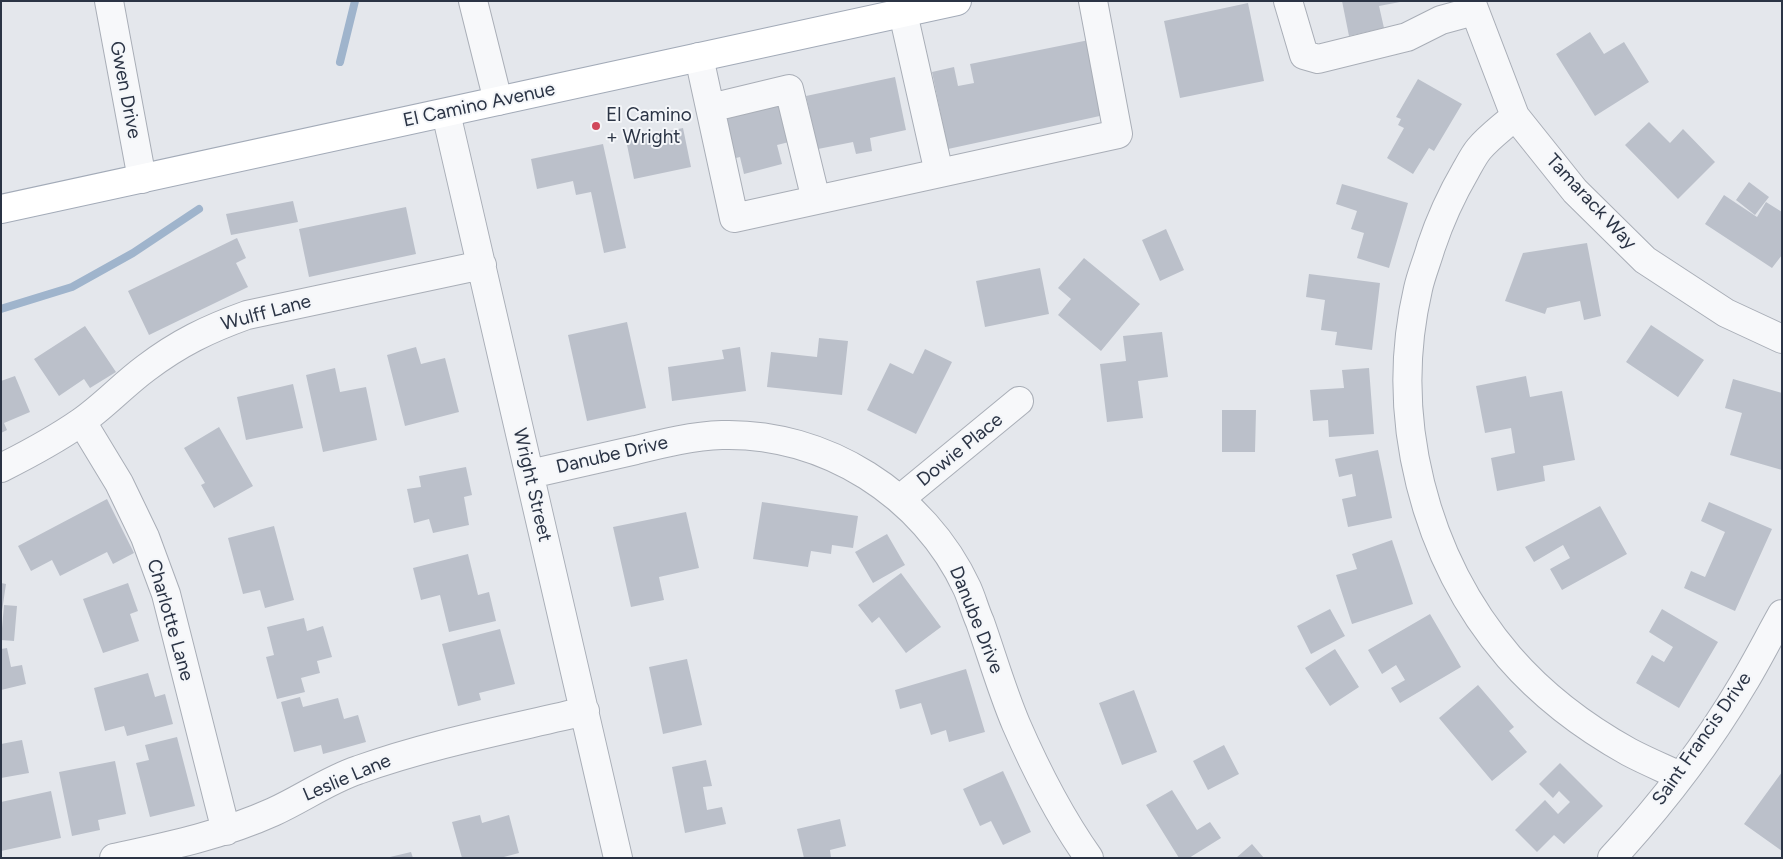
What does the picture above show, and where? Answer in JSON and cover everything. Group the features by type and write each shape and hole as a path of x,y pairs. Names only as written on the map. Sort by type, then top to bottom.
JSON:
{"main road":[{"name":"El Camino Avenue","path":"1,209 699,58 896,10 957,1"}],"street":[{"name":"Gwen Drive","path":"109,1 142,179"},
{"path":"473,1 498,101"},
{"path":"699,58 734,218 1118,134 1093,1"},
{"path":"1288,1 1304,55 1318,59 1407,37 1472,6"},
{"name":"Tamarack Way","path":"1472,6 1515,116 1575,191 1645,260 1726,313 1782,339"},
{"path":"896,10 939,173"},
{"path":"710,108 789,89 816,200"},
{"name":"Wright Street","path":"446,113 618,858"},
{"path":"1515,116 1478,150 1456,187 1438,226 1418,289 1410,332 1407,397 1415,462 1425,505 1449,566 1482,622 1510,657 1540,688 1573,717 1629,752 1680,776"},
{"name":"Wulff Lane","path":"1,468 41,448 82,422 160,358 210,329 247,315 482,265"},
{"name":"Dowie Place","path":"900,499 1019,401"},
{"name":"Charlotte Lane","path":"82,422 119,483 142,530 166,594 226,831"},
{"name":"Danube Drive","path":"530,474 686,438 723,435 760,437 796,444 831,456 864,473 900,499 928,526 950,556 968,588 1016,723 1054,802 1089,858"},
{"name":"Saint Francis Drive","path":"1612,858 1680,776 1743,685 1782,614"},
{"name":"Leslie Lane","path":"114,858 183,844 226,831 274,811 355,770 396,756 585,711"}],"building":[{"path":"1342,1 1400,2 1379,6 1384,28 1349,36"},
{"path":"1248,3 1264,81 1180,98 1164,21"},
{"path":"1590,32 1604,54 1624,42 1649,82 1595,116 1556,54"},
{"path":"1094,39 1109,114 948,149 932,72 954,67 958,86 974,83 970,64"},
{"path":"895,77 906,130 870,138 872,151 856,154 853,142 818,149 806,96"},
{"path":"1418,79 1462,104 1434,151 1429,148 1413,174 1387,158 1404,128 1398,125 1401,119 1396,117"},
{"path":"788,103 797,140 777,145 782,164 744,174 740,157 732,159 722,120"},
{"path":"1649,122 1670,143 1683,129 1715,162 1678,199 1625,145"},
{"path":"683,128 691,167 634,179 626,140"},
{"path":"603,144 626,248 604,253 591,192 576,195 573,181 537,189 531,159"},
{"path":"1749,182 1769,197 1755,215 1736,200"},
{"path":"1342,184 1408,203 1389,268 1357,258 1364,233 1351,229 1357,211 1336,204"},
{"path":"1724,195 1757,217 1766,202 1782,212 1782,255 1772,268 1705,224"},
{"path":"293,201 298,222 231,235 226,214"},
{"path":"406,207 416,254 309,277 299,229"},
{"path":"1166,229 1184,270 1160,281 1142,240"},
{"path":"237,238 246,258 236,263 248,287 149,335 128,291"},
{"path":"1587,243 1601,316 1584,320 1580,301 1547,308 1545,314 1505,301 1523,253"},
{"path":"1084,258 1140,304 1101,351 1058,315 1071,299 1058,288"},
{"path":"1040,268 1049,314 985,327 976,281"},
{"path":"1309,274 1380,283 1372,350 1335,345 1337,332 1321,330 1325,300 1306,297"},
{"path":"627,322 646,408 587,421 568,335"},
{"path":"1651,325 1704,360 1678,397 1626,362"},
{"path":"85,326 116,372 90,388 84,379 59,396 34,359"},
{"path":"1162,332 1168,377 1138,381 1143,418 1107,422 1100,364 1126,361 1123,336"},
{"path":"819,338 848,341 842,395 767,387 771,352 817,357"},
{"path":"416,347 421,364 445,358 459,412 405,426 387,355"},
{"path":"740,347 746,391 672,401 668,367 724,359 722,350"},
{"path":"925,349 952,362 916,434 867,410 890,363 913,374"},
{"path":"335,368 340,392 366,387 377,440 323,452 306,375"},
{"path":"1369,368 1374,434 1329,437 1328,420 1313,421 1310,390 1344,388 1342,370"},
{"path":"15,376 30,412 4,423 7,430 1,433 1,381"},
{"path":"1526,376 1530,397 1562,391 1575,460 1543,466 1545,481 1497,491 1491,458 1515,453 1511,428 1485,433 1476,386"},
{"path":"1733,379 1782,393 1782,470 1730,455 1742,413 1725,408"},
{"path":"293,384 303,428 246,440 237,397"},
{"path":"1222,410 1256,410 1255,452 1222,452"},
{"path":"219,427 253,486 214,508 201,485 205,483 184,448"},
{"path":"1378,450 1392,518 1348,527 1342,499 1356,496 1352,474 1339,477 1335,459"},
{"path":"466,467 472,495 464,497 469,525 433,533 429,519 414,523 407,489 421,487 419,476"},
{"path":"107,499 134,553 113,564 107,552 60,576 52,560 31,571 18,546"},
{"path":"762,502 858,516 853,548 832,545 831,554 811,551 808,567 753,559"},
{"path":"1709,502 1772,529 1735,611 1684,588 1691,571 1705,577 1725,532 1701,521"},
{"path":"1600,506 1627,554 1562,590 1550,569 1570,558 1563,545 1534,562 1525,547"},
{"path":"686,512 699,568 659,577 664,600 631,607 613,527"},
{"path":"274,526 294,600 265,608 260,590 243,594 228,538"},
{"path":"887,534 905,565 873,583 855,552"},
{"path":"1392,540 1413,604 1352,624 1336,575 1357,569 1352,554"},
{"path":"468,554 478,595 489,592 496,621 449,632 440,595 421,600 413,568"},
{"path":"901,573 941,627 906,653 879,617 872,623 858,605"},
{"path":"1,583 6,584 2,611 1,611"},
{"path":"128,583 138,611 130,614 139,641 103,653 83,599"},
{"path":"4,605 17,606 14,641 1,640"},
{"path":"1330,609 1345,636 1311,654 1297,626"},
{"path":"1662,609 1718,642 1679,708 1636,683 1652,655 1664,662 1673,647 1649,632"},
{"path":"1430,614 1461,667 1400,703 1391,688 1405,680 1396,665 1382,674 1368,650"},
{"path":"304,618 307,631 323,626 332,657 317,661 320,673 301,678 305,692 277,699 266,657 274,655 267,627"},
{"path":"500,629 515,684 479,693 481,700 458,706 442,644"},
{"path":"7,648 11,667 22,665 26,684 1,690 1,649"},
{"path":"1335,649 1359,687 1330,706 1305,668"},
{"path":"687,659 702,725 663,734 649,667"},
{"path":"966,669 985,732 949,742 946,730 931,735 921,703 900,709 895,690"},
{"path":"148,673 155,697 165,694 173,724 127,736 124,726 105,731 94,688"},
{"path":"1478,685 1514,727 1509,731 1527,752 1492,781 1439,718"},
{"path":"1134,690 1157,752 1122,765 1099,703"},
{"path":"300,697 303,707 338,698 344,719 358,715 366,742 323,754 321,745 294,752 281,702"},
{"path":"177,737 195,806 150,817 136,763 149,760 145,745"},
{"path":"22,740 29,773 1,778 1,744"},
{"path":"1224,745 1239,774 1208,790 1193,761"},
{"path":"706,760 712,786 703,787 707,810 722,807 726,824 685,833 672,767"},
{"path":"115,761 126,814 98,820 100,830 72,836 59,772"},
{"path":"1560,763 1603,806 1564,844 1554,835 1537,852 1515,830 1545,800 1558,814 1570,802 1559,791 1553,798 1539,784"},
{"path":"1003,771 1031,832 1003,845 991,821 980,826 963,789"},
{"path":"1782,772 1782,851 1744,824"},
{"path":"1172,790 1197,830 1210,822 1221,838 1189,858 1179,858 1146,805"},
{"path":"51,791 61,838 1,851 1,802"},
{"path":"480,815 482,823 509,815 519,853 500,858 462,858 452,822"},
{"path":"840,819 846,846 830,850 831,858 804,858 797,829"},
{"path":"1252,844 1264,858 1236,858"},
{"path":"411,852 413,858 390,858 390,857"}],"waterway":[{"path":"340,62 355,1"},
{"path":"1,309 72,287 133,253 199,209"}],"place":[{"name":"El Camino + Wright","path":"596,126"}]}
